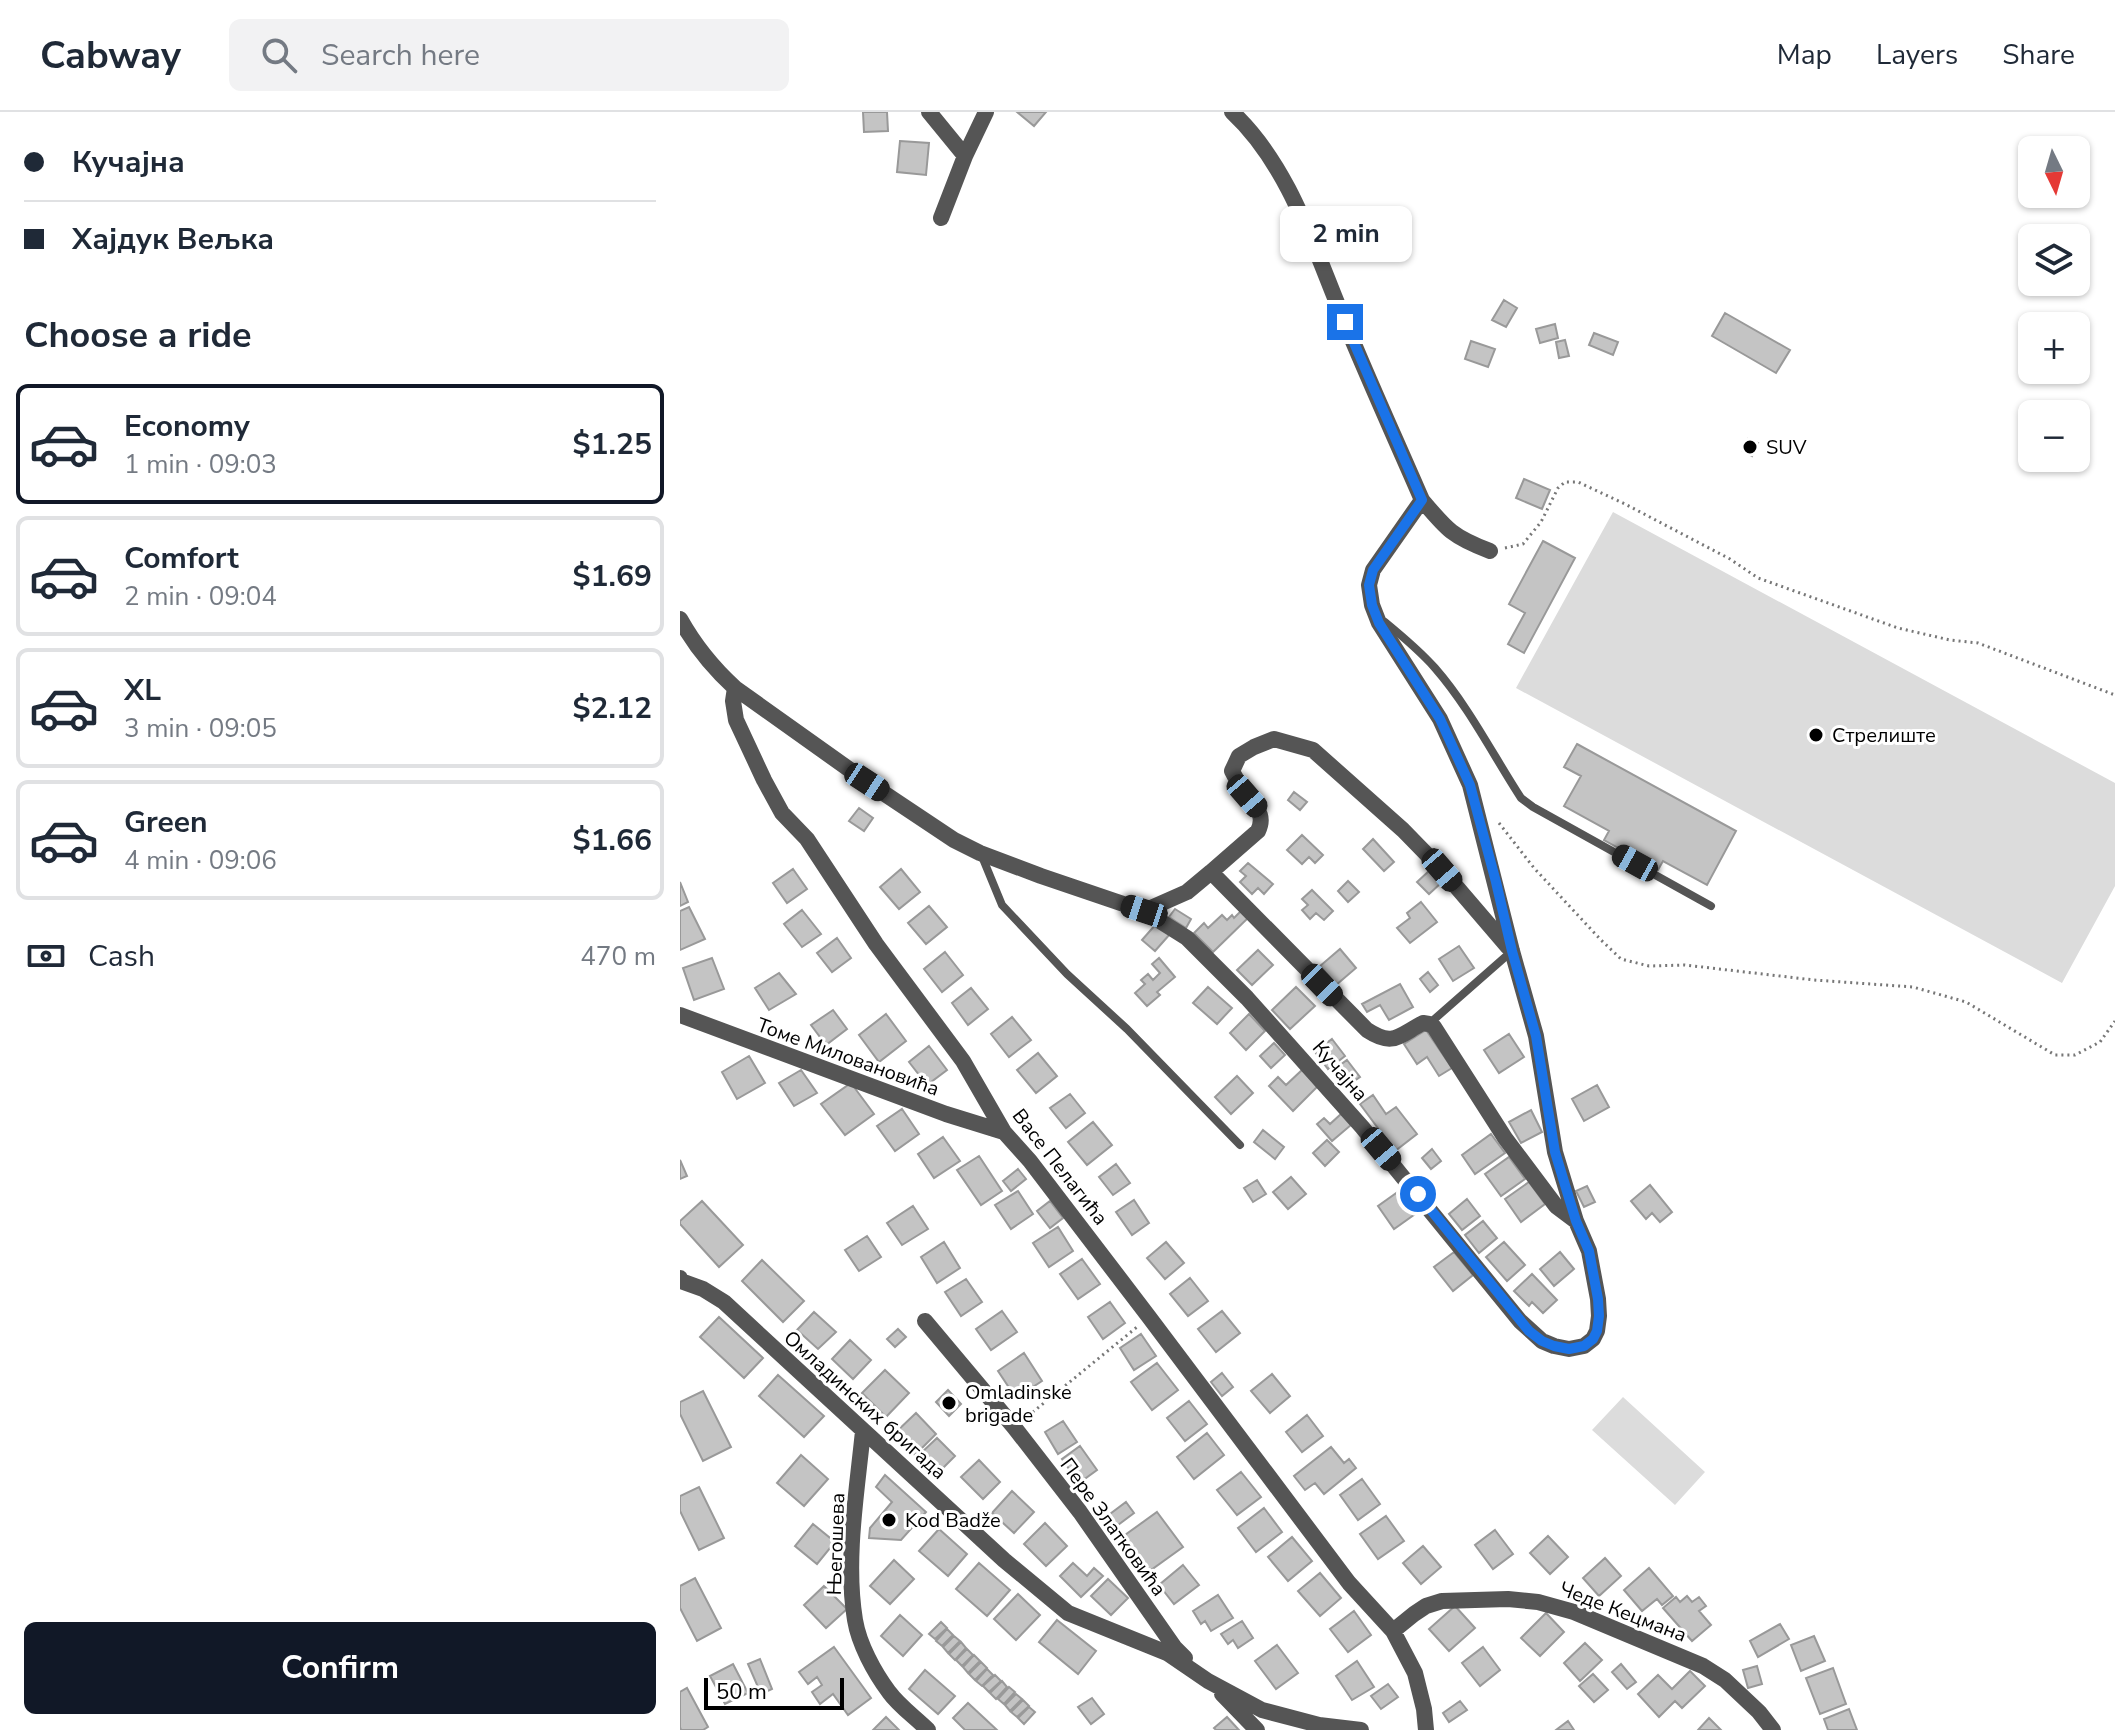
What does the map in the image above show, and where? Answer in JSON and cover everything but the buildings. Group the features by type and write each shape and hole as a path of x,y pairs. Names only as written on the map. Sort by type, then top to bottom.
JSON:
{"street":[{"path":"929,112 965,156"},
{"path":"941,218 986,112"},
{"path":"1232,112 1270,156 1290,195 1422,500 1445,528 1464,541 1490,551"},
{"path":"1422,500 1373,570 1369,585 1379,623 1440,719 1470,785 1512,951"},
{"path":"680,619 689,637 712,667 735,688"},
{"name":"Кучајна","path":"735,688 954,840 1041,876 1144,911 1187,938 1247,998 1362,1127 1520,1321 1542,1341 1554,1346 1569,1349 1584,1346 1593,1339 1599,1316 1589,1251 1576,1221 1555,1152 1536,1036 1512,951 1403,830 1313,750 1274,739 1239,756 1232,771 1260,811 1261,825 1211,872"},
{"name":"Васе Пелагића","path":"735,688 733,701 736,720 782,813 807,839 876,944 963,1061 1004,1132 1030,1161 1349,1583 1393,1631 1415,1673 1426,1730"},
{"path":"1144,911 1187,892 1211,872 1367,1030 1380,1038 1391,1039 1423,1023 1434,1027 1512,1148 1556,1206 1576,1221"},
{"name":"Томе Миловановића","path":"680,1015 946,1114 1004,1132"},
{"name":"Омладинских бригада","path":"680,1281 703,1289 724,1302 1004,1560 1068,1613 1167,1653 1208,1681 1262,1710 1319,1725 1361,1730"},
{"name":"Пере Златковића","path":"925,1321 1080,1512 1175,1648 1208,1681"},
{"name":"Његошева","path":"863,1431 853,1545 855,1622 868,1657 890,1694 928,1730"},
{"name":"Чеде Кецмана","path":"1393,1631 1426,1606 1442,1601 1508,1599 1538,1602 1574,1612 1703,1666 1725,1680 1773,1730"},
{"path":"1208,1681 1257,1730"}],"lane":[{"path":"1375,613 1435,668 1462,703 1521,798 1711,906"},
{"path":"980,853 1002,905 1067,974 1127,1029 1240,1145"},
{"path":"1429,1024 1512,951"}],"path":[{"path":"1490,551 1523,544 1541,522 1558,488 1565,482 1578,482 1730,559 1758,578 1898,628 1978,643 2115,695"},
{"path":"1497,821 1534,868 1621,959 1649,966 1685,965 1814,980 1913,987 1966,1002 2055,1055 2075,1055 2100,1042 2115,1021"},
{"path":"1014,1427 1149,1317"}],"shaded area":[{"name":"Стрелиште","path":"1613,512 2115,783 2115,886 2062,983 1516,688"},
{"path":"1623,1397 1705,1472 1675,1505 1592,1430"}],"place":[{"name":"SUV","path":"1750,447"},
{"name":"Стрелиште","path":"1816,735"},
{"name":"Omladinske brigade","path":"949,1403"},
{"name":"Kod Badže","path":"889,1520"}],"route":[{"path":"1345,322 1422,500 1373,570 1369,585 1372,605 1379,623 1440,719 1470,785 1536,1036 1555,1152 1576,1221 1589,1251 1595,1278 1599,1316 1593,1339 1584,1346 1569,1349 1542,1341 1529,1331 1418,1194"}]}
